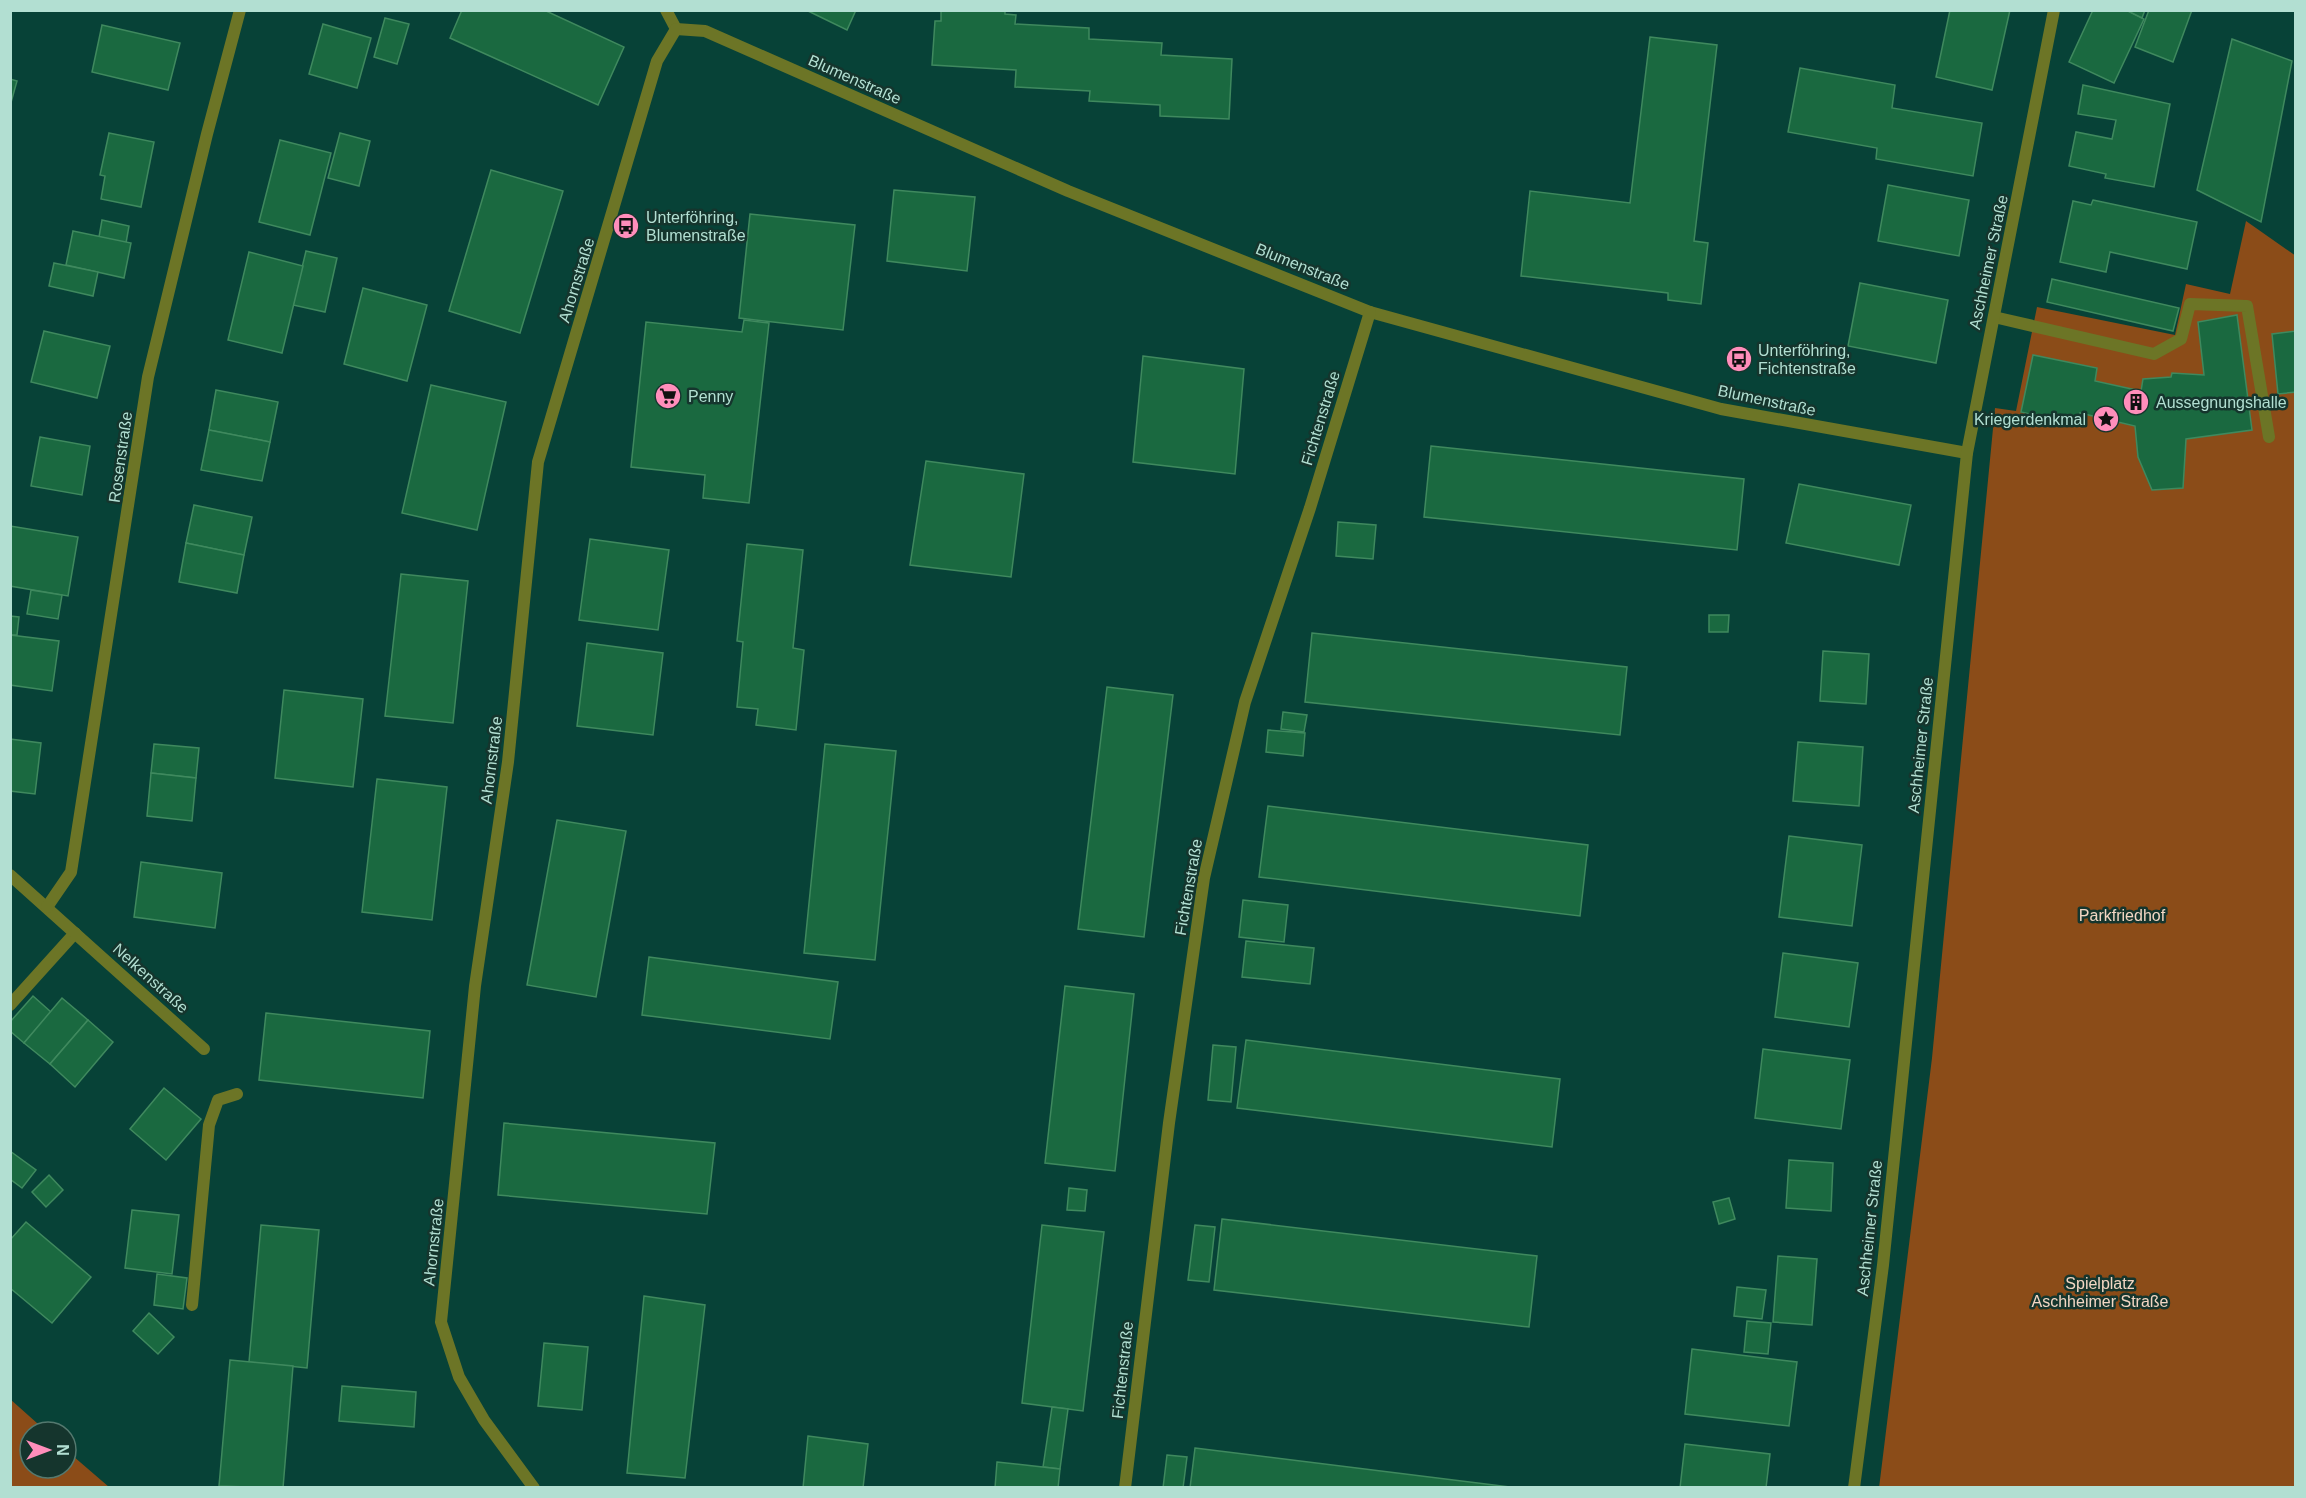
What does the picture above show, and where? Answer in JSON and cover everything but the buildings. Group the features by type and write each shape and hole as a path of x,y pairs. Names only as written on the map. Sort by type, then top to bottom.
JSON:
{"street":[{"name":"Rosenstraße","path":"46,907 71,872 148,377 207,134 240,10"},
{"path":"666,10 676,29"},
{"name":"Aschheimer Straße","path":"1854,1488 1882,1265 1967,453 2055,10"},
{"name":"Blumenstraße","path":"676,29 705,32 1068,191 1370,312 1721,409 1967,453"},
{"name":"Ahornstraße","path":"534,1488 483,1420 459,1377 441,1322 475,986 508,762 538,462 657,60 676,29"},
{"path":"1994,316 2154,354 2181,339 2190,304 2247,306 2269,437"},
{"name":"Fichtenstraße","path":"1125,1488 1169,1122 1204,878 1245,702 1310,508 1370,312"},
{"name":"Nelkenstraße","path":"10,875 204,1049"},
{"path":"10,1005 75,933"},
{"path":"192,1305 209,1125 219,1100 237,1094"}],"green space":[{"name":"Parkfriedhof","path":"2246,221 2296,256 2295,1487 1879,1488 1932,1058 1995,408 2016,411 2037,307 2175,335 2186,284 2230,294"},
{"path":"10,1399 34,1420 18,1420 18,1480 78,1480 78,1460 109,1487 11,1487"}],"place":[{"name":"Unterföhring, Blumenstraße","path":"626,226"},
{"name":"Unterföhring, Fichtenstraße","path":"1739,359"},
{"name":"Penny","path":"668,396"},
{"name":"Aussegnungshalle","path":"2136,402"},
{"name":"Kriegerdenkmal","path":"2106,419"}],"park label":[{"name":"Spielplatz Aschheimer Straße","path":"2100,1292"}]}
